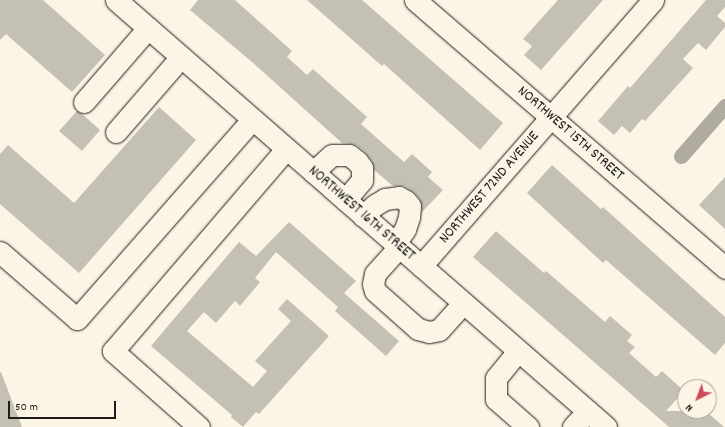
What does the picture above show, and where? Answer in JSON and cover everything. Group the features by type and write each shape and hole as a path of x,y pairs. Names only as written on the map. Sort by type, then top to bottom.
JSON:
{"street":[{"name":"NORTHWEST 16TH STREET","path":"116,0 606,427"},
{"name":"NORTHWEST 15TH STREET","path":"415,0 725,268"},
{"name":"NORTHWEST 72ND AVENUE","path":"421,266 653,0"},
{"path":"84,102 148,28"},
{"path":"116,132 181,57"},
{"path":"0,252 77,319 253,119"},
{"path":"199,427 113,351 286,149"},
{"path":"313,172 332,155 349,155 357,161 362,168 362,180 345,200"},
{"path":"363,216 375,204 385,199 399,198 406,201 410,206 409,217 405,229 397,245 375,274 372,284 375,291 418,329 429,332 439,330 463,303"},
{"path":"518,351 496,378 496,399 528,427"},
{"path":"573,427 588,411"}],"building":[{"path":"0,0 43,0 105,55 72,92 6,34 0,40"},
{"path":"198,0 235,0 292,51 287,57 307,75 313,69 367,117 361,124 404,162 412,154 432,172 428,177 443,190 422,212 420,199 415,193 404,186 393,186 374,170 372,161 364,151 356,145 342,143 252,62 190,10"},
{"path":"307,0 362,0 503,123 480,150 384,64 382,66"},
{"path":"558,0 603,0 541,70 524,55 532,46 523,39"},
{"path":"706,0 725,0 725,7 717,16 725,23 725,27 706,50 698,43 683,59 693,68 645,121 642,119 630,133 622,126 614,135 598,121 628,86 630,88"},
{"path":"159,107 196,140 79,273 0,204 0,154 8,145 74,203"},
{"path":"77,111 100,130 82,151 59,131"},
{"path":"552,165 601,209 603,207 725,317 725,343 715,355 606,260 603,263 527,193"},
{"path":"725,177 725,229 699,205"},
{"path":"289,222 356,281 344,293 399,341 386,356 335,311 338,307 276,252 255,278 260,282 240,306 235,301 216,323 204,312 187,331 253,387 267,371 255,361 291,321 278,309 287,299 329,336 259,414 256,412 243,427 231,417 232,415 151,346 239,242 256,256"},
{"path":"496,231 544,273 546,271 605,322 610,316 632,335 627,341 635,347 629,353 656,377 662,371 677,385 677,399 666,411 677,411 677,419 715,419 724,427 669,427 473,257"},
{"path":"1,372 22,427 0,427"}],"waterway":[{"path":"681,156 725,106"}]}
